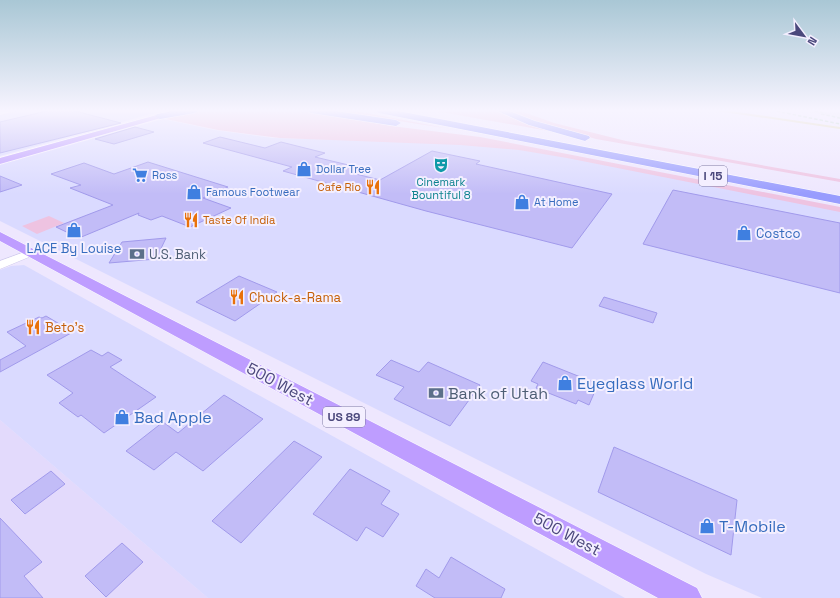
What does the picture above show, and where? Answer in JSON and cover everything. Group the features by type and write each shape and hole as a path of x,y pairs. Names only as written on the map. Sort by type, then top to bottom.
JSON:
{"highway":[{"path":"485,138 542,147 590,146"},
{"name":"I 15","path":"543,138 590,146 840,200"},
{"name":"I 15","path":"564,138 840,188"},
{"path":"570,138 590,146"},
{"path":"606,143 674,158"}],"main road":[{"path":"0,161 82,138"},
{"name":"500 West","path":"0,236 687,598"}],"street":[{"path":"0,265 30,253"}],"shaded area":[{"path":"0,138 65,138 0,156"},
{"path":"96,138 272,138 453,143 543,152 840,209 840,598 762,598 706,574 0,221 0,165"},
{"path":"280,138 485,138 840,207 840,212 567,158 519,150 460,145"},
{"path":"592,138 614,138 840,179 840,182"},
{"path":"49,216 64,223 37,234 22,226"},
{"path":"24,265 625,598 208,598 0,420 0,270 11,266"},
{"path":"0,420 208,598 0,598"}],"building":[{"path":"0,138 61,138 0,153"},
{"path":"99,138 134,138 114,144 95,139"},
{"path":"217,138 224,138 265,148 281,142 325,153 315,157 361,168 352,173 380,180 432,151 480,161 476,164 612,194 572,248 426,211 283,171 292,167 203,143"},
{"path":"148,162 228,187 203,198 231,208 190,227 162,216 151,220 138,215 139,213 79,238 56,227 113,205 70,188 81,185 51,174 84,163 114,174"},
{"path":"0,176 22,185 0,192"},
{"name":"Costco","path":"673,190 840,223 840,293 643,244"},
{"name":"U.S. Bank","path":"166,238 156,259 109,263 122,242"},
{"name":"Chuck-a-Rama","path":"239,276 277,292 235,321 196,302"},
{"path":"604,297 657,313 653,323 599,306"},
{"path":"46,316 73,332 0,372 0,360 26,346 7,332 39,317 42,318"},
{"path":"91,350 102,356 108,352 122,360 110,367 156,397 104,433 81,415 78,417 59,403 73,393 47,375"},
{"name":"Bank of Utah","path":"391,360 419,372 428,362 480,385 450,426 394,399 404,387 376,375"},
{"name":"Eyeglass World","path":"543,362 598,384 589,405 578,400 576,404 536,388 538,384 531,381"},
{"path":"224,395 263,419 203,471 176,452 154,470 126,451 163,422 178,433"},
{"path":"294,441 322,457 241,543 212,521"},
{"path":"614,447 737,500 731,555 598,492"},
{"path":"350,469 390,491 381,504 399,514 383,537 366,527 357,541 313,514"},
{"path":"51,471 65,484 25,514 11,500"},
{"path":"0,518 42,562 24,576 43,598 0,598"},
{"path":"122,543 143,562 106,597 85,576"},
{"path":"451,557 505,589 501,598 435,598 416,586 426,569 439,578"}],"place":[{"name":"Cinemark Bountiful 8","path":"441,165"},
{"name":"Dollar Tree","path":"304,169"},
{"name":"Ross","path":"140,175"},
{"name":"Cafe Rio","path":"373,187"},
{"name":"Famous Footwear","path":"194,192"},
{"name":"At Home","path":"522,202"},
{"name":"Taste Of India","path":"191,220"},
{"name":"LACE By Louise","path":"74,230"},
{"name":"Costco","path":"744,233"},
{"name":"U.S. Bank","path":"137,254"},
{"name":"Chuck-a-Rama","path":"237,297"},
{"name":"Beto's","path":"33,327"},
{"name":"Eyeglass World","path":"565,383"},
{"name":"Bank of Utah","path":"436,393"},
{"name":"Bad Apple","path":"122,417"},
{"name":"T-Mobile","path":"707,526"}]}
